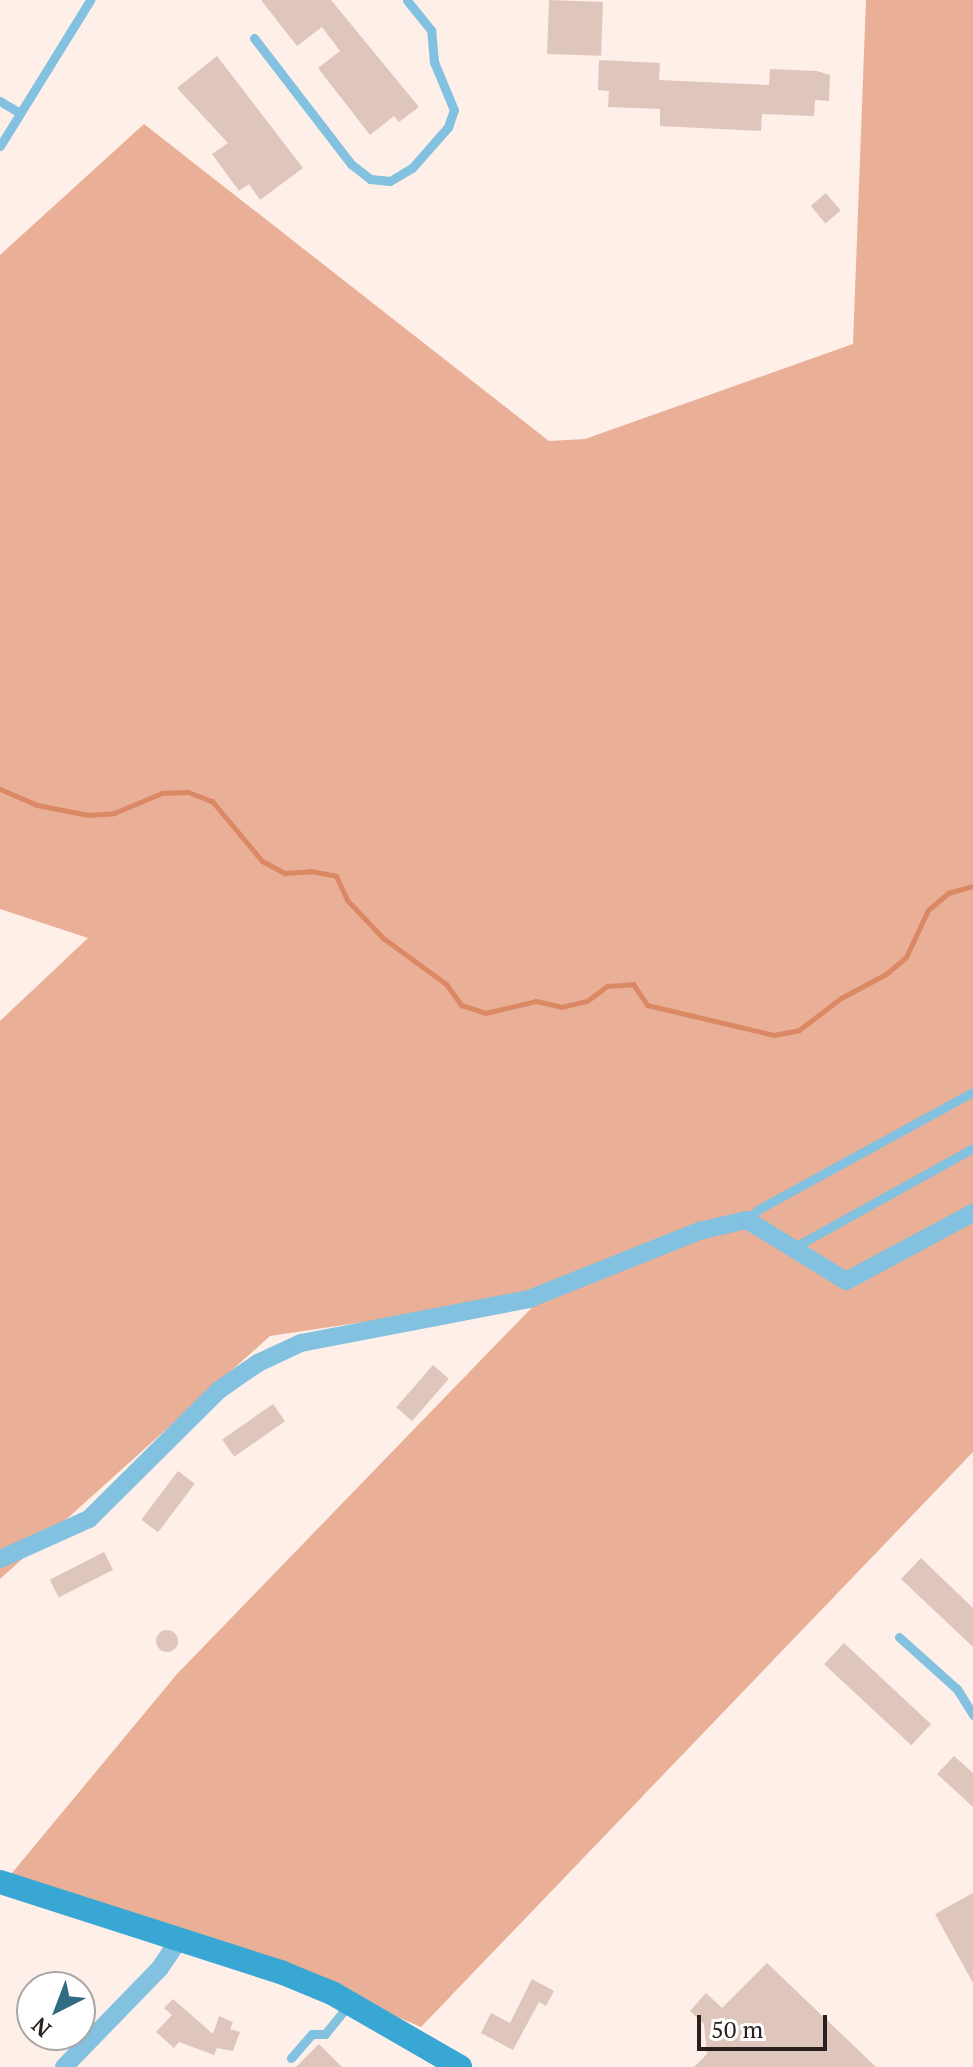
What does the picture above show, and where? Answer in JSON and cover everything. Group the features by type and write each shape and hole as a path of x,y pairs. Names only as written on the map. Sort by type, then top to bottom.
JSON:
{"main road":[{"path":"0,1882 283,1973 349,2004 460,2067"}],"street":[{"path":"0,1559 89,1519 219,1390 272,1356 342,1331 459,1315 529,1299 707,1229 747,1220 846,1281 973,1213"},
{"path":"64,2067 160,1968 180,1938"}],"lane":[{"path":"0,146 90,0"},
{"path":"254,38 351,164 370,179 390,181 412,168 448,127 454,110 434,62 431,30 407,0"},
{"path":"0,101 20,113"},
{"path":"747,1220 759,1209 973,1092"},
{"path":"791,1249 973,1148"},
{"path":"899,1637 957,1689 973,1715"},
{"path":"291,2058 312,2034 325,2034 349,2004"}],"shaded area":[{"path":"866,0 973,0 973,1452 421,2027 297,1974 2,1885 177,1674 544,1295 270,1336 0,1579 0,1021 88,938 0,909 0,255 144,124 549,441 585,439 853,344"}],"building":[{"path":"261,0 331,0 419,107 399,122 394,116 370,135 318,68 340,51 322,27 297,46"},
{"path":"549,0 603,2 601,56 547,54"},
{"path":"217,56 303,168 260,200 249,184 239,191 212,154 228,143 177,88"},
{"path":"599,60 660,63 659,80 769,85 770,69 817,71 830,75 829,101 815,100 814,116 762,114 761,131 660,126 660,109 608,107 609,91 598,90"},
{"path":"826,193 841,211 825,223 811,206"},
{"path":"433,1365 449,1379 412,1421 396,1407"},
{"path":"273,1404 285,1421 234,1457 222,1440"},
{"path":"178,1471 195,1484 158,1532 141,1520"},
{"path":"104,1552 113,1570 59,1598 50,1580"},
{"path":"921,1558 973,1608 973,1647 901,1579"},
{"path":"167,1630 175,1633 178,1641 175,1649 167,1652 159,1649 156,1641 159,1633"},
{"path":"844,1643 931,1724 911,1745 824,1664"},
{"path":"954,1756 973,1773 973,1807 937,1774"},
{"path":"973,1893 973,1983 935,1914"},
{"path":"767,1963 876,2067 694,2067 707,2054 704,2024 690,2011 706,1993 722,2008"},
{"path":"532,1979 554,1991 546,2006 539,2002 513,2050 481,2033 491,2013 510,2023"},
{"path":"173,1999 213,2034 219,2016 233,2022 230,2029 240,2032 233,2051 217,2048 214,2055 179,2042 174,2048 156,2032 172,2015 164,2008"},
{"path":"319,2044 342,2067 296,2067"}],"waterway":[{"path":"0,789 37,805 88,815 114,813 162,793 188,792 212,801 262,861 285,873 311,871 336,876 347,900 383,938 446,984 461,1005 485,1013 536,1001 561,1007 587,1001 607,986 633,984 647,1005 774,1035 799,1030 841,998 886,974 906,957 928,910 948,893 973,886"}]}
